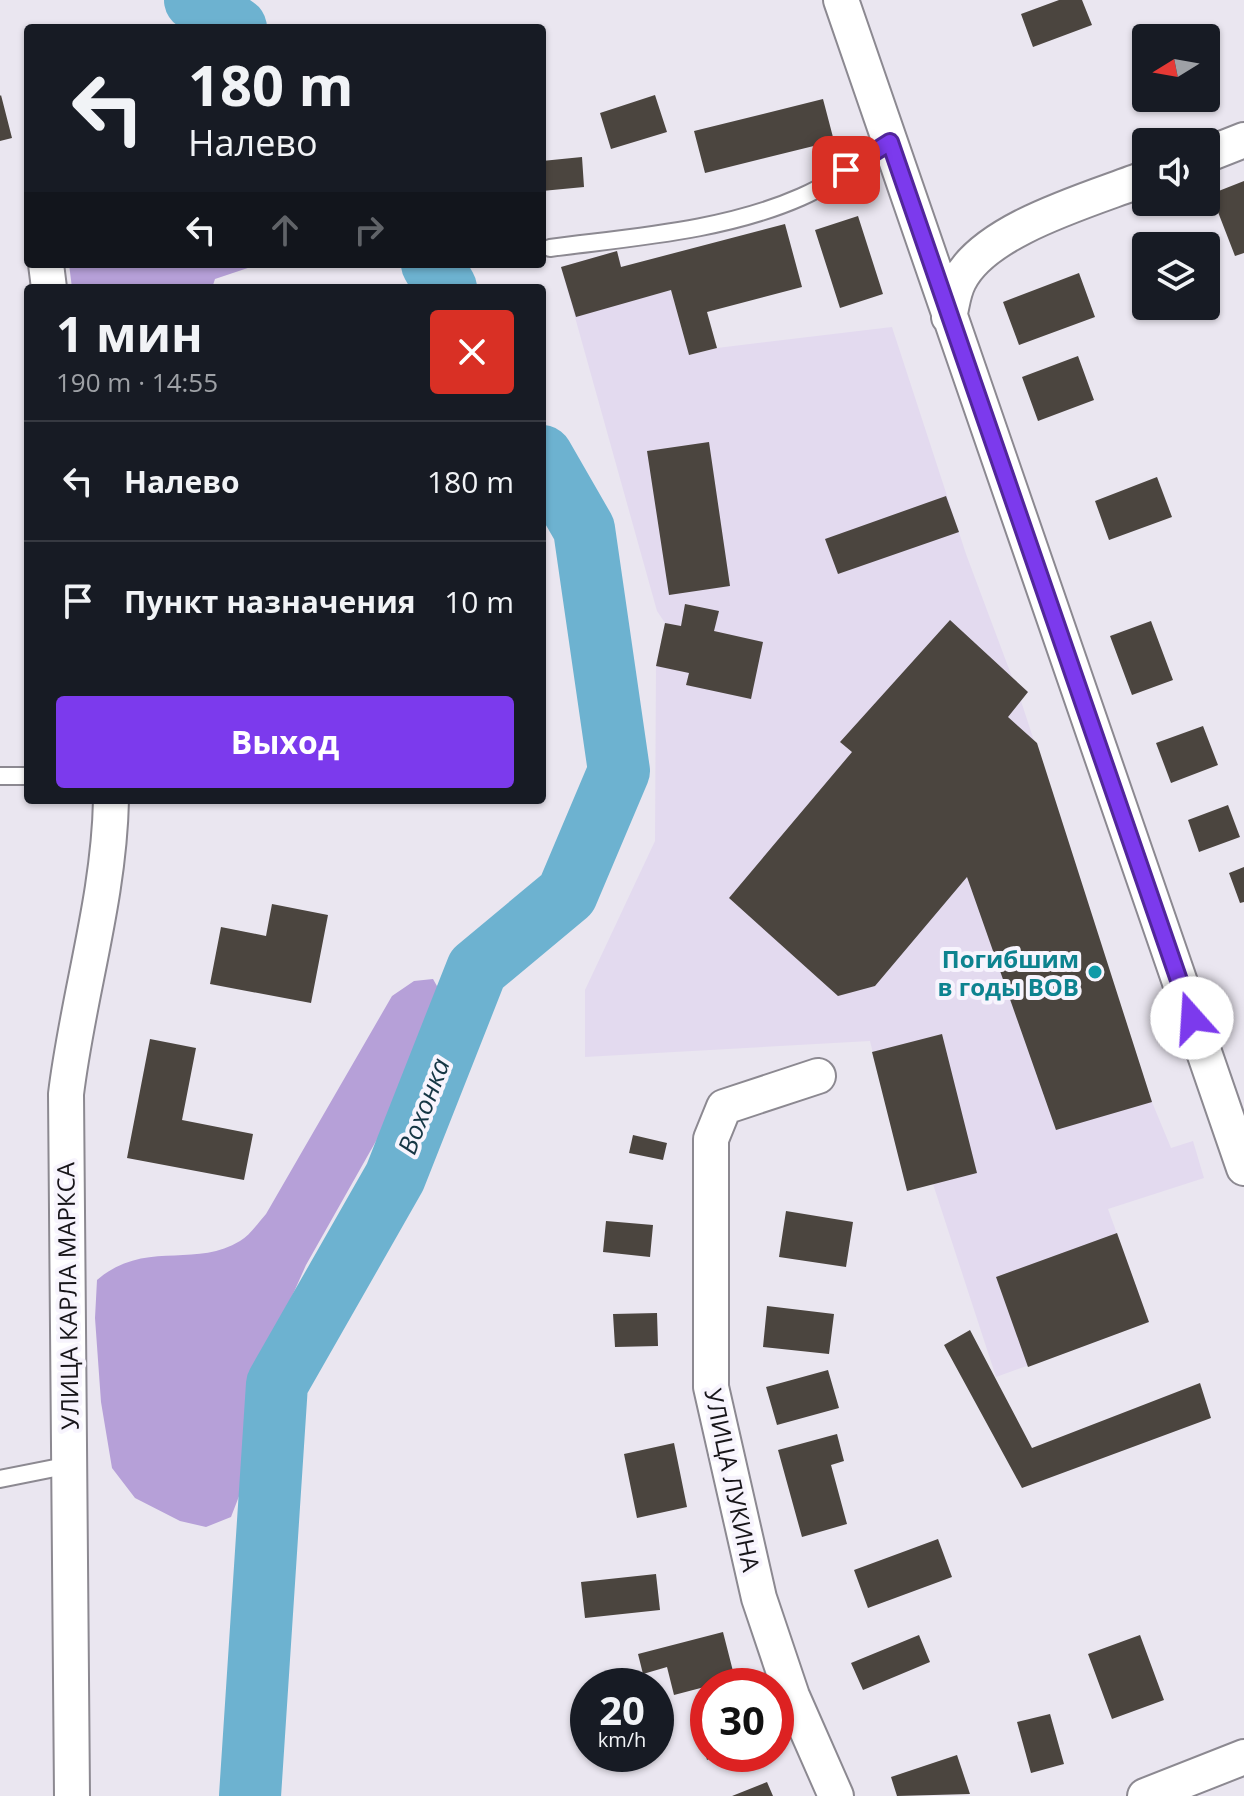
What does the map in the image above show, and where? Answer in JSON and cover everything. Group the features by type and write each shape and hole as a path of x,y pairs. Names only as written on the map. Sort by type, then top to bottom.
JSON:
{"street":[{"path":"841,0 1244,1168"},
{"path":"1220,149 1244,140"},
{"path":"949,317 959,281 983,254 1025,226 1132,184"},
{"name":"УЛИЦА КАРЛА МАРКСА","path":"72,1796 66,1094 74,1032 103,892 111,804"},
{"name":"УЛИЦА ЛУКИНА","path":"818,1076 724,1107 711,1139 711,1387 759,1598 792,1696 836,1796"},
{"path":"1145,1796 1244,1757"}],"lane":[{"path":"550,248 669,233 746,215 802,197 890,142"},
{"path":"0,776 24,776"},
{"path":"0,1479 70,1465"}],"shaded area":[{"path":"617,251 631,301 671,290 689,355 717,348 892,327 966,554 1012,677 1028,692 1021,701 1152,1102 1171,1148 1193,1141 1204,1178 1108,1209 1149,1322 996,1377 933,1184 907,1191 870,1041 585,1057 585,990 655,841 656,666 665,623 657,611 561,267"},
{"path":"70,268 248,268 215,279 213,284 72,284"},
{"path":"433,979 446,1002 402,1095 306,1265 264,1359 251,1465 231,1517 206,1527 180,1521 135,1498 112,1468 101,1402 95,1318 97,1280 133,1261 205,1253 223,1249 247,1236 266,1214 392,996 414,981"}],"building":[{"path":"1059,0 1082,0 1092,25 1033,47 1021,14"},
{"path":"655,95 667,132 611,149 600,113"},
{"path":"0,96 12,138 0,141"},
{"path":"823,99 834,141 705,173 694,131"},
{"path":"582,157 584,187 546,191 546,161"},
{"path":"1244,181 1244,253 1235,256 1220,216 1220,190"},
{"path":"858,216 883,294 840,308 815,230"},
{"path":"785,224 802,287 707,312 717,348 689,355 671,290 576,317 561,267 617,251 621,267"},
{"path":"1079,273 1095,317 1019,345 1003,302"},
{"path":"1078,356 1094,400 1038,421 1022,377"},
{"path":"709,442 730,586 669,595 647,451"},
{"path":"1157,477 1172,517 1109,540 1095,501"},
{"path":"946,496 959,532 838,574 825,539"},
{"path":"685,604 719,611 714,631 763,642 751,699 686,685 689,673 656,666 665,623 681,626"},
{"path":"950,620 1028,692 1008,717 1037,743 1152,1102 1056,1130 967,877 875,986 838,996 729,898 852,752 840,742"},
{"path":"1151,621 1173,680 1132,695 1110,636"},
{"path":"1203,726 1218,765 1171,783 1156,743"},
{"path":"1228,805 1240,837 1199,852 1188,820"},
{"path":"1244,867 1244,902 1240,903 1229,873"},
{"path":"272,904 328,915 311,1003 210,984 221,927 266,936"},
{"path":"942,1034 977,1173 907,1191 872,1052"},
{"path":"150,1039 196,1048 182,1120 253,1134 244,1180 127,1158"},
{"path":"633,1135 667,1143 663,1160 629,1153"},
{"path":"786,1211 853,1222 846,1267 779,1257"},
{"path":"606,1221 653,1225 650,1257 603,1252"},
{"path":"1117,1233 1149,1322 1028,1367 996,1277"},
{"path":"767,1306 834,1314 829,1354 763,1347"},
{"path":"657,1313 658,1346 615,1347 613,1314"},
{"path":"970,1330 1032,1448 1200,1383 1211,1418 1022,1488 944,1345"},
{"path":"828,1370 839,1408 777,1425 766,1387"},
{"path":"837,1434 844,1461 831,1465 847,1524 802,1537 778,1450"},
{"path":"674,1443 687,1507 637,1518 624,1454"},
{"path":"938,1539 952,1577 868,1608 854,1570"},
{"path":"656,1574 660,1610 585,1618 581,1582"},
{"path":"723,1632 732,1668 690,1668 690,1691 674,1695 674,1668 642,1668 638,1654"},
{"path":"919,1635 930,1662 863,1690 851,1663"},
{"path":"1140,1635 1164,1700 1112,1719 1088,1654"},
{"path":"1050,1714 1064,1764 1031,1773 1017,1722"},
{"path":"957,1755 970,1794 897,1796 891,1777"},
{"path":"767,1782 773,1796 732,1796"}],"waterway":[{"name":"Вохонка","path":"195,0 230,24"},
{"name":"Вохонка","path":"434,268 444,284"},
{"name":"Вохонка","path":"250,1796 277,1384 395,1177 477,969 567,894 619,771 584,529 546,463"}],"place":[{"name":"Погибшим в годы ВОВ","path":"1095,972"}],"route":[{"path":"846,170 890,142 1192,1018"}]}
